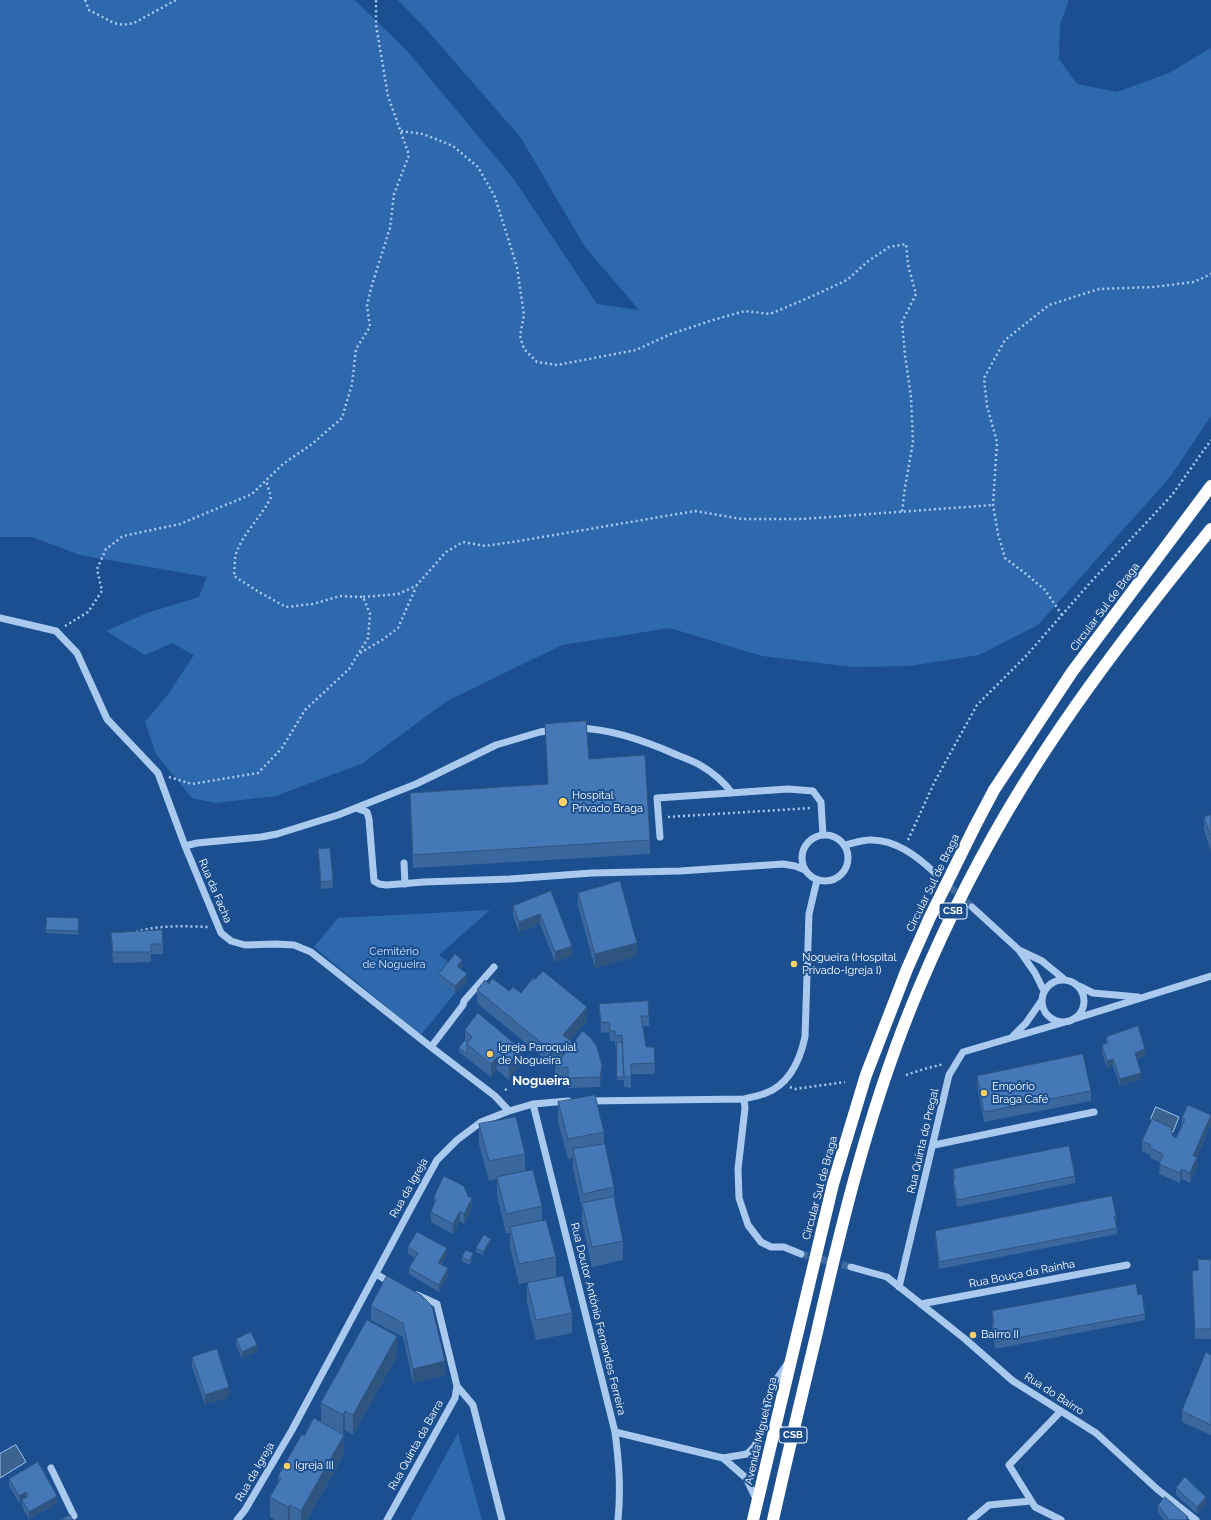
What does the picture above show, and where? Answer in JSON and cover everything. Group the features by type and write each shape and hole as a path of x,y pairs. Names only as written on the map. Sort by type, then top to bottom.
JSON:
{"highway":[{"name":"Circular Sul de Braga","path":"792,1352 833,1184 866,1075 907,969 930,917 975,826 1003,776 1072,672 1211,486"},
{"name":"CSB","path":"773,1520 847,1206 878,1097 918,990 952,914 997,829 1055,736 1139,619 1211,529"},
{"name":"Avenida Miguel Torga","path":"753,1520 792,1352"}],"street":[{"path":"0,618 56,632"},
{"name":"Rua da Facha","path":"56,632 77,653 107,719 158,773 185,846 221,932 231,941 245,944 294,945 311,952 495,1096 508,1111"},
{"path":"185,846 197,843 277,834 356,808 416,784 496,745 540,732 566,728 596,728 655,745 700,765 725,784 732,793"},
{"path":"660,837 657,798 788,790 813,791 821,802 823,835"},
{"path":"356,808 367,812 370,819 374,881 382,885 510,879 592,873 680,871 783,864 795,866 805,870"},
{"path":"823,835 831,836 839,840 844,845 848,859 847,866 838,877 832,880 817,880 812,878 805,870 802,862 802,854 804,847 809,841 823,835"},
{"path":"844,845 869,840 893,843 920,859 935,872"},
{"path":"404,863 405,884"},
{"name":"Rua da Igreja","path":"237,1520 269,1472 437,1160 457,1140 481,1122 508,1111 534,1104 577,1101 744,1099 766,1093 782,1084 792,1072 801,1054 805,1037 809,914 817,880"},
{"path":"972,907 1019,950 1035,973 1044,991"},
{"path":"1019,950 1042,962 1065,980"},
{"path":"431,1047 463,1005 464,1001 494,967"},
{"path":"1140,998 1093,993 1073,982 1056,980 1049,984 1044,991 1042,1000 1043,1009 1048,1016 1056,1021 1065,1022 1211,976"},
{"path":"1074,1019 1080,1014 1083,1007 1083,993 1079,986"},
{"name":"Rua Quinta do Pregal","path":"1011,1038 1026,1023 1042,1000"},
{"name":"Rua Quinta do Pregal","path":"899,1287 934,1145 949,1075 963,1052 1065,1022"},
{"path":"744,1099 745,1108 738,1168 739,1198 748,1225 761,1242 771,1247 784,1247 802,1254"},
{"name":"Rua Doutor António Fernandes Ferreira","path":"534,1104 615,1432 723,1458 746,1454 754,1447 759,1437 774,1383 792,1352"},
{"path":"934,1145 1094,1112"},
{"name":"Rua Bouça da Rainha","path":"921,1304 1127,1265"},
{"name":"Rua do Bairro","path":"851,1267 886,1277 983,1354 1013,1381 1060,1412 1096,1433 1157,1490 1196,1520"},
{"path":"376,1274 401,1288"},
{"path":"408,1291 437,1304 457,1386 473,1405 502,1520"},
{"name":"Rua Quinta da Barra","path":"387,1520 455,1398 457,1386"},
{"path":"1060,1412 1009,1465 1035,1507 1060,1520"},
{"path":"615,1432 620,1467 618,1520"},
{"name":"Rua Doutor António Fernandes Ferreira","path":"723,1458 746,1478 758,1503"},
{"path":"51,1468 72,1518"},
{"path":"970,1520 989,1506 1031,1501"}],"path":[{"path":"85,0 89,10 114,23 123,25 134,23 176,0"},
{"path":"56,632 88,612 102,591 97,569 106,549 122,536 180,524 252,494 283,464 312,444 342,418 352,384 356,349 370,327 367,306 371,288 390,228 394,194 409,155 402,131 388,96 376,24 376,0"},
{"path":"402,131 423,134 453,146 478,167 495,197 517,267 524,315 520,336 524,349 537,362 557,365 636,350 672,334 745,311 770,314 847,280 867,262 889,246 906,244 908,265 916,294 902,322 904,355 911,397 913,442 902,512"},
{"path":"1062,615 1045,590 1005,558 998,534 993,505 996,442 987,406 984,378 1006,340 1049,305 1099,289 1153,287 1194,282 1211,274"},
{"path":"904,849 935,781 977,705 1026,656 1172,495 1211,440"},
{"path":"266,480 271,497 266,508 247,533 237,551 234,576 286,607 313,604 340,596 363,597 398,594 416,586"},
{"path":"359,653 382,640 398,628 416,586 446,552 463,542 485,546 695,511 742,519 802,519 993,505"},
{"path":"158,773 192,784 258,773 282,748 305,710 349,669 368,638 370,614 363,597"},
{"path":"659,818 822,808"},
{"path":"133,933 144,930 181,926 219,928"},
{"path":"906,1075 958,1061"},
{"path":"782,1084 795,1089 845,1082"},
{"path":"505,1089 509,1092"}],"green space":[{"path":"0,0 355,0 408,52 513,178 597,304 639,310 585,247 521,138 427,30 398,0 1069,0 1060,24 1059,59 1077,84 1117,92 1169,73 1211,48 1211,416 1170,477 1038,625 979,655 909,666 852,667 762,656 670,628 562,645 447,701 363,763 276,796 215,803 192,798 156,754 145,722 169,693 194,655 172,643 145,655 106,631 147,613 199,597 207,577 80,555 32,537 0,537"},
{"name":"Cemitério de Nogueira","path":"490,910 439,955 452,965 455,993 421,1035 314,947 338,918"},
{"path":"458,1433 482,1520 411,1520 411,1519"}],"shaded area":[{"path":"1156,1107 1179,1117 1173,1132 1165,1129 1166,1126 1151,1119"},
{"path":"16,1445 26,1462 0,1478 0,1454"}],"building":[{"name":"Hospital Privado Braga","path":"586,721 589,759 645,755 650,840 413,855 410,793 548,784 545,724"},
{"path":"1211,815 1211,839 1204,817"},
{"path":"330,848 333,881 321,882 318,849"},
{"path":"620,881 637,943 595,954 578,893"},
{"path":"551,891 572,946 555,952 540,914 519,922 513,906"},
{"path":"47,917 79,918 78,931 46,930"},
{"path":"162,930 163,944 151,944 151,952 113,952 111,933"},
{"path":"455,954 462,960 457,966 467,974 455,986 439,974"},
{"path":"543,971 587,1007 563,1035 572,1042 562,1054 553,1047 550,1050 477,990 485,980 489,984 492,978 509,991 513,987 521,993 533,978 534,980"},
{"path":"648,1001 649,1016 641,1016 646,1047 654,1047 655,1063 631,1064 631,1077 624,1077 622,1035 615,1036 615,1031 610,1031 609,1022 601,1023 599,1004"},
{"path":"478,1013 521,1049 509,1066 497,1057 491,1064 467,1044 472,1037 465,1030"},
{"path":"1138,1026 1145,1049 1135,1053 1141,1073 1120,1079 1113,1059 1107,1061 1102,1045 1108,1043 1106,1037"},
{"path":"583,1031 596,1045 602,1066 600,1077 568,1078 568,1067 556,1068 555,1066"},
{"path":"465,1040 468,1043 467,1054 459,1048"},
{"path":"617,1042 622,1042 624,1077 617,1077"},
{"path":"1083,1054 1091,1091 984,1112 977,1076"},
{"path":"595,1095 604,1132 568,1139 558,1102"},
{"path":"1188,1105 1211,1115 1193,1156 1197,1157 1190,1173 1182,1169 1180,1173 1159,1164 1163,1154 1150,1148 1151,1145 1142,1141 1152,1119 1172,1128 1171,1131 1173,1136 1176,1138 1185,1119 1182,1118"},
{"path":"516,1117 525,1154 489,1161 479,1124"},
{"path":"605,1144 614,1187 583,1194 573,1149"},
{"path":"1069,1146 1075,1176 957,1200 953,1179 955,1179 953,1169"},
{"path":"533,1170 542,1206 506,1214 497,1177"},
{"path":"444,1176 464,1186 468,1196 472,1198 464,1214 460,1211 453,1224 431,1212 436,1199 434,1197"},
{"path":"1112,1196 1117,1228 939,1262 935,1231"},
{"path":"614,1197 623,1241 592,1247 582,1203"},
{"path":"546,1220 556,1257 519,1264 510,1227"},
{"path":"417,1232 447,1248 438,1263 448,1268 439,1285 409,1268 418,1253 408,1247"},
{"path":"484,1235 491,1239 483,1252 476,1248"},
{"path":"466,1250 473,1253 470,1261 462,1257"},
{"path":"1198,1259 1211,1260 1211,1329 1195,1329 1192,1271 1198,1270"},
{"path":"387,1276 421,1295 432,1306 445,1361 413,1369 403,1323 371,1306"},
{"path":"563,1276 572,1313 536,1320 527,1283"},
{"path":"1136,1284 1138,1295 1142,1294 1145,1314 995,1342 992,1311"},
{"path":"367,1320 397,1336 353,1415 345,1411 343,1415 321,1403"},
{"path":"251,1332 257,1345 242,1352 236,1339"},
{"path":"217,1349 229,1387 205,1395 192,1357"},
{"path":"1206,1352 1211,1355 1211,1425 1182,1411"},
{"path":"314,1418 344,1435 301,1511 290,1505 288,1507 270,1497 281,1478 278,1476 302,1434 304,1436"},
{"path":"38,1462 57,1496 29,1512 22,1500 28,1496 26,1492 19,1496 9,1479"},
{"path":"1185,1477 1206,1497 1197,1507 1176,1488"},
{"path":"1165,1497 1188,1517 1185,1520 1169,1520 1158,1505"},
{"path":"70,1515 73,1520 61,1520"}],"tunnel":[{"path":"935,873 972,907"},
{"path":"801,1254 851,1267"}],"place":[{"name":"Hospital Privado Braga","path":"563,802"},
{"name":"Nogueira (Hospital Privado-Igreja I)","path":"794,964"},
{"name":"Igreja Paroquial de Nogueira","path":"490,1054"},
{"name":"Empório Braga Café","path":"984,1093"},
{"name":"Bairro II","path":"973,1335"},
{"name":"Igreja III","path":"287,1466"}],"district":[{"name":"Nogueira","path":"541,1081"}]}
